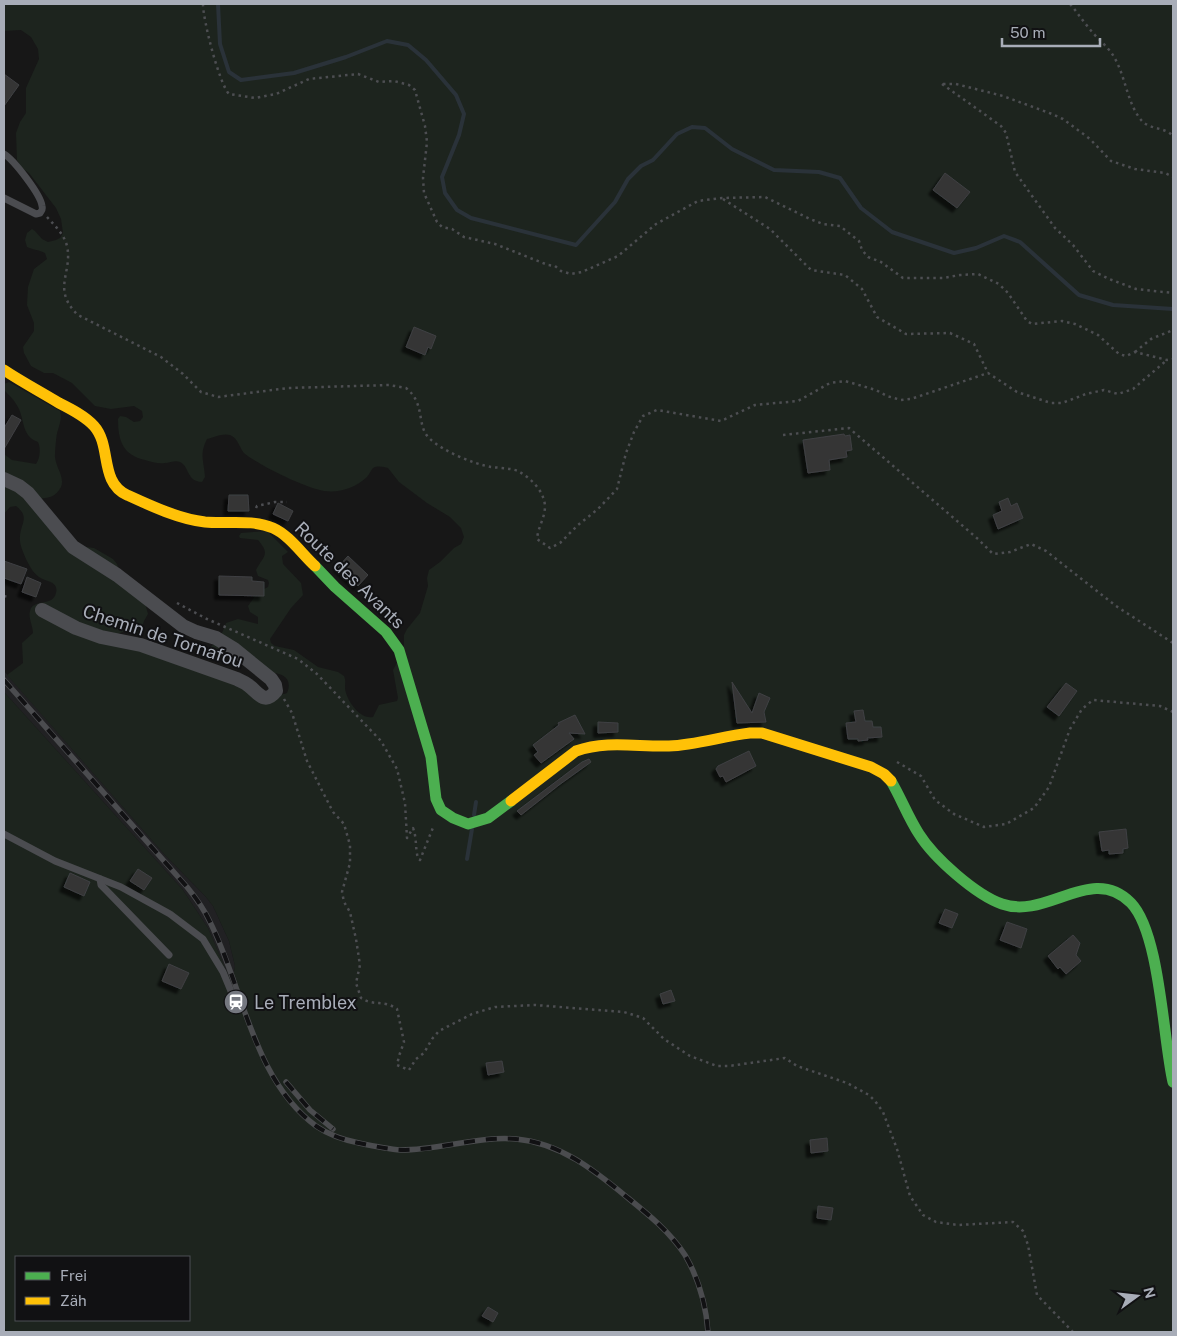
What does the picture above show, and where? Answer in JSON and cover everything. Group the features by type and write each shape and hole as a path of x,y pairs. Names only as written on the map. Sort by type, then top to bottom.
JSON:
{"street":[{"name":"Route des Avants","path":"4,370 88,420 101,437 105,447 108,473 111,481 117,488 185,518 199,521 262,525 275,528 287,537 334,587 386,632 399,650 406,669 431,757 436,799 441,810"},
{"name":"Chemin de Tornafou","path":"4,479 28,493 73,547 116,575 183,626 216,638 234,649 271,679 276,691 267,698 260,696 248,684 237,679 141,645 101,637 76,628 42,610"},
{"path":"441,810 453,818 468,824 488,818 576,751 592,746 670,746 746,733 762,733 871,767 890,779 915,828 928,847 992,901 1004,906 1029,908 1044,905 1089,888 1105,888 1120,893 1129,901 1150,940 1168,1061 1173,1082"}],"lane":[{"path":"4,154 16,164 32,187 42,205 42,211 36,214 4,198"},
{"path":"4,834 55,861 121,887 170,914 203,938 223,972 233,996"},
{"path":"100,879 101,885 169,955"}],"path":[{"path":"203,4 204,22 223,83 229,94 256,98 276,94 309,79 358,74 379,82 409,85 415,90 425,126 427,142 423,178 424,193 437,222 442,227 452,229 464,238 495,244 555,266 561,271 571,274 582,272 618,256 656,224 698,201 722,198 765,197 795,214 823,224 840,226 859,241 862,250 868,257 882,262 902,278 943,278 978,274 999,284 1008,293 1027,321 1032,324 1062,321 1075,324 1098,335 1119,354 1126,356 1135,352 1151,339 1173,330"},
{"path":"1070,4 1088,28 1114,56 1132,104 1142,120 1147,125 1163,130 1173,136"},
{"path":"1173,177 1165,173 1135,169 1111,161 1090,139 1063,119 1052,114 1004,96 956,84 942,84 1001,126 1006,133 1015,172 1055,228 1073,244 1093,271 1136,289 1173,293"},
{"path":"722,198 770,230 811,270 845,275 862,289 877,317 906,334 950,333 974,344 988,373 1017,392 1051,403 1062,403 1086,394 1104,390 1118,394 1133,389 1167,360"},
{"path":"42,211 62,233 66,244 69,255 64,282 68,305 78,315 161,357 202,392 218,397 288,388 389,384 406,388 419,405 423,427 429,438 462,458 490,467 517,471 540,490 545,505 544,516 536,539 550,548 560,543 617,489 634,432 643,416 657,410 721,421 755,405 798,401 830,382 845,381 901,400 911,399 988,373"},
{"path":"1135,352 1167,360 1173,359"},
{"path":"783,435 849,428 993,554 1010,552 1031,544 1046,551 1116,606 1173,643"},
{"path":"4,596 8,597"},
{"path":"174,602 207,619 298,659 318,674 381,741 397,769 405,803 407,838 413,828 416,836 415,847 420,860 441,810"},
{"path":"276,691 283,697 292,713 307,761 333,812 344,824 350,845 350,863 342,892 344,902 350,912 360,965 356,983 360,998 368,1003 385,1003 397,1009 404,1042 397,1066 409,1070 416,1059 424,1053 439,1031 472,1014 495,1007 535,1005 624,1012 643,1018 664,1039 690,1056 717,1066 785,1058 797,1066 847,1083 869,1095 875,1101 883,1112 897,1149 910,1196 923,1215 936,1222 958,1224 1013,1222 1023,1230 1028,1245 1037,1295 1073,1332"},
{"path":"892,759 921,776 935,800 954,814 984,826 1006,824 1034,808 1049,787 1070,729 1082,709 1093,700 1160,706 1173,712"}],"shaded area":[{"path":"4,4 1173,4 1173,1332 8,1332 4,1328 4,692 183,890 208,928 232,984 235,966 229,941 213,906 206,897 164,854 7,675 23,663 22,643 33,633 30,616 32,607 51,600 56,593 56,586 37,575 31,569 26,559 20,542 24,520 23,514 16,506 10,507 4,514 4,454 12,460 36,464 40,450 38,442 27,433 19,409 4,390 4,384 9,382 60,411 61,418 55,457 61,476 61,487 54,495 38,499 72,540 86,547 94,548 113,559 124,582 145,603 148,614 140,633 135,634 131,631 125,631 113,636 268,692 275,694 287,693 288,681 280,674 251,667 227,653 219,661 209,660 208,656 209,649 219,639 226,623 238,619 258,624 258,617 250,612 248,606 258,592 268,587 268,580 258,576 256,570 265,552 262,545 258,540 240,538 241,533 267,531 288,552 282,556 283,564 301,583 303,595 291,608 270,639 271,643 275,646 294,650 318,667 338,672 344,676 348,698 354,708 368,717 373,717 379,705 397,701 393,670 404,650 404,635 420,613 428,586 429,570 461,544 464,537 461,528 450,517 399,482 388,468 385,467 373,468 367,477 352,487 336,491 324,491 294,481 260,464 244,453 235,438 230,435 207,439 203,454 205,477 202,482 193,479 180,462 157,463 138,458 123,446 119,434 118,419 120,416 134,422 140,421 143,417 142,411 134,406 111,409 95,406 72,383 53,373 44,373 31,366 23,347 34,331 34,323 27,305 28,287 34,269 47,259 45,253 27,247 25,240 27,233 32,229 48,242 60,238 63,233 61,219 56,208 17,160 16,133 26,113 26,88 39,59 38,49 31,37 21,30 4,31"},
{"path":"4,671 164,854 213,906 229,941 235,966 232,985 208,928 183,890 4,692"}],"building":[{"path":"4,74 19,85 4,106"},
{"path":"945,173 970,192 957,208 933,190"},
{"path":"414,327 436,336 431,349 428,347 425,355 406,347"},
{"path":"12,415 21,420 4,449 4,428"},
{"path":"844,434 845,436 850,435 852,450 846,451 847,457 829,460 830,470 808,473 803,440"},
{"path":"229,495 248,495 249,511 228,511"},
{"path":"1008,498 1011,506 1017,503 1023,518 998,529 993,515 1002,511 999,502"},
{"path":"278,503 293,511 288,521 273,514"},
{"path":"348,556 368,575 358,586 338,567"},
{"path":"4,561 27,569 21,584 4,578"},
{"path":"219,576 252,577 252,581 264,582 264,596 219,595"},
{"path":"27,577 41,583 36,597 22,592"},
{"path":"732,682 752,713 759,693 770,698 764,712 766,722 737,723"},
{"path":"1066,683 1077,691 1059,716 1047,707"},
{"path":"863,710 865,721 872,721 873,727 881,727 882,737 858,741 858,739 848,739 846,723 856,722 854,711"},
{"path":"575,715 585,734 569,733 574,739 541,763 534,755 538,752 533,745 559,725 558,723"},
{"path":"598,722 618,723 618,732 598,733"},
{"path":"749,751 756,766 726,782 723,776 720,777 716,769 718,766"},
{"path":"589,759 591,762 521,815 517,811 582,762"},
{"path":"1126,829 1128,848 1123,849 1123,853 1109,854 1109,850 1102,851 1099,832"},
{"path":"138,869 152,878 144,890 130,881"},
{"path":"70,873 90,882 84,896 64,887"},
{"path":"945,909 958,914 952,928 939,923"},
{"path":"1007,922 1027,929 1021,948 1000,940"},
{"path":"1073,935 1080,943 1076,955 1081,961 1066,974 1060,967 1058,969 1048,956"},
{"path":"169,964 189,973 181,989 162,981"},
{"path":"671,990 675,1001 663,1004 660,994"},
{"path":"502,1061 504,1072 488,1075 486,1063"},
{"path":"827,1138 828,1151 811,1153 810,1140"},
{"path":"818,1206 833,1208 831,1220 817,1218"},
{"path":"488,1307 498,1313 493,1322 482,1316"}],"waterway":[{"path":"218,4 220,44 229,72 241,80 294,73 346,57 387,41 408,45 426,60 456,95 464,114 459,135 442,177 445,193 457,210 471,218 576,245 615,202 628,179 641,166 653,160 677,134 692,127 705,128 732,149 774,170 819,172 840,178 861,208 892,232 954,253 976,248 1004,236 1020,242 1079,295 1113,305 1173,309"},
{"path":"474,815 476,802"},
{"path":"467,859 472,829"}],"railway":[{"path":"4,680 200,904 208,917 221,948 263,1058 278,1084 295,1107 316,1126 337,1137 390,1149 430,1148 487,1139 516,1139 548,1146 563,1152 603,1178 644,1211 666,1231 679,1247 690,1264 698,1283 704,1302 708,1332"},
{"path":"286,1082 310,1110 333,1129"}],"traffic: fast":[{"path":"315,566 335,587 386,632 399,650 431,757 436,799 441,810 453,818 468,824 488,818 511,801"},
{"path":"891,781 915,828 926,844 956,875 980,893 1002,904 1019,907 1036,905 1085,890 1101,889 1116,892 1131,903 1141,918 1154,961 1173,1082"}],"traffic: slow":[{"path":"4,370 78,413 94,426 103,443 109,473 113,482 118,489 127,495 165,512 185,518 205,522 257,524 273,528 290,540 315,566"},
{"path":"511,801 576,751 611,745 679,745 750,733 762,733 871,767 884,774 891,781"}],"place":[{"name":"Le Tremblex","path":"236,1002"}]}
